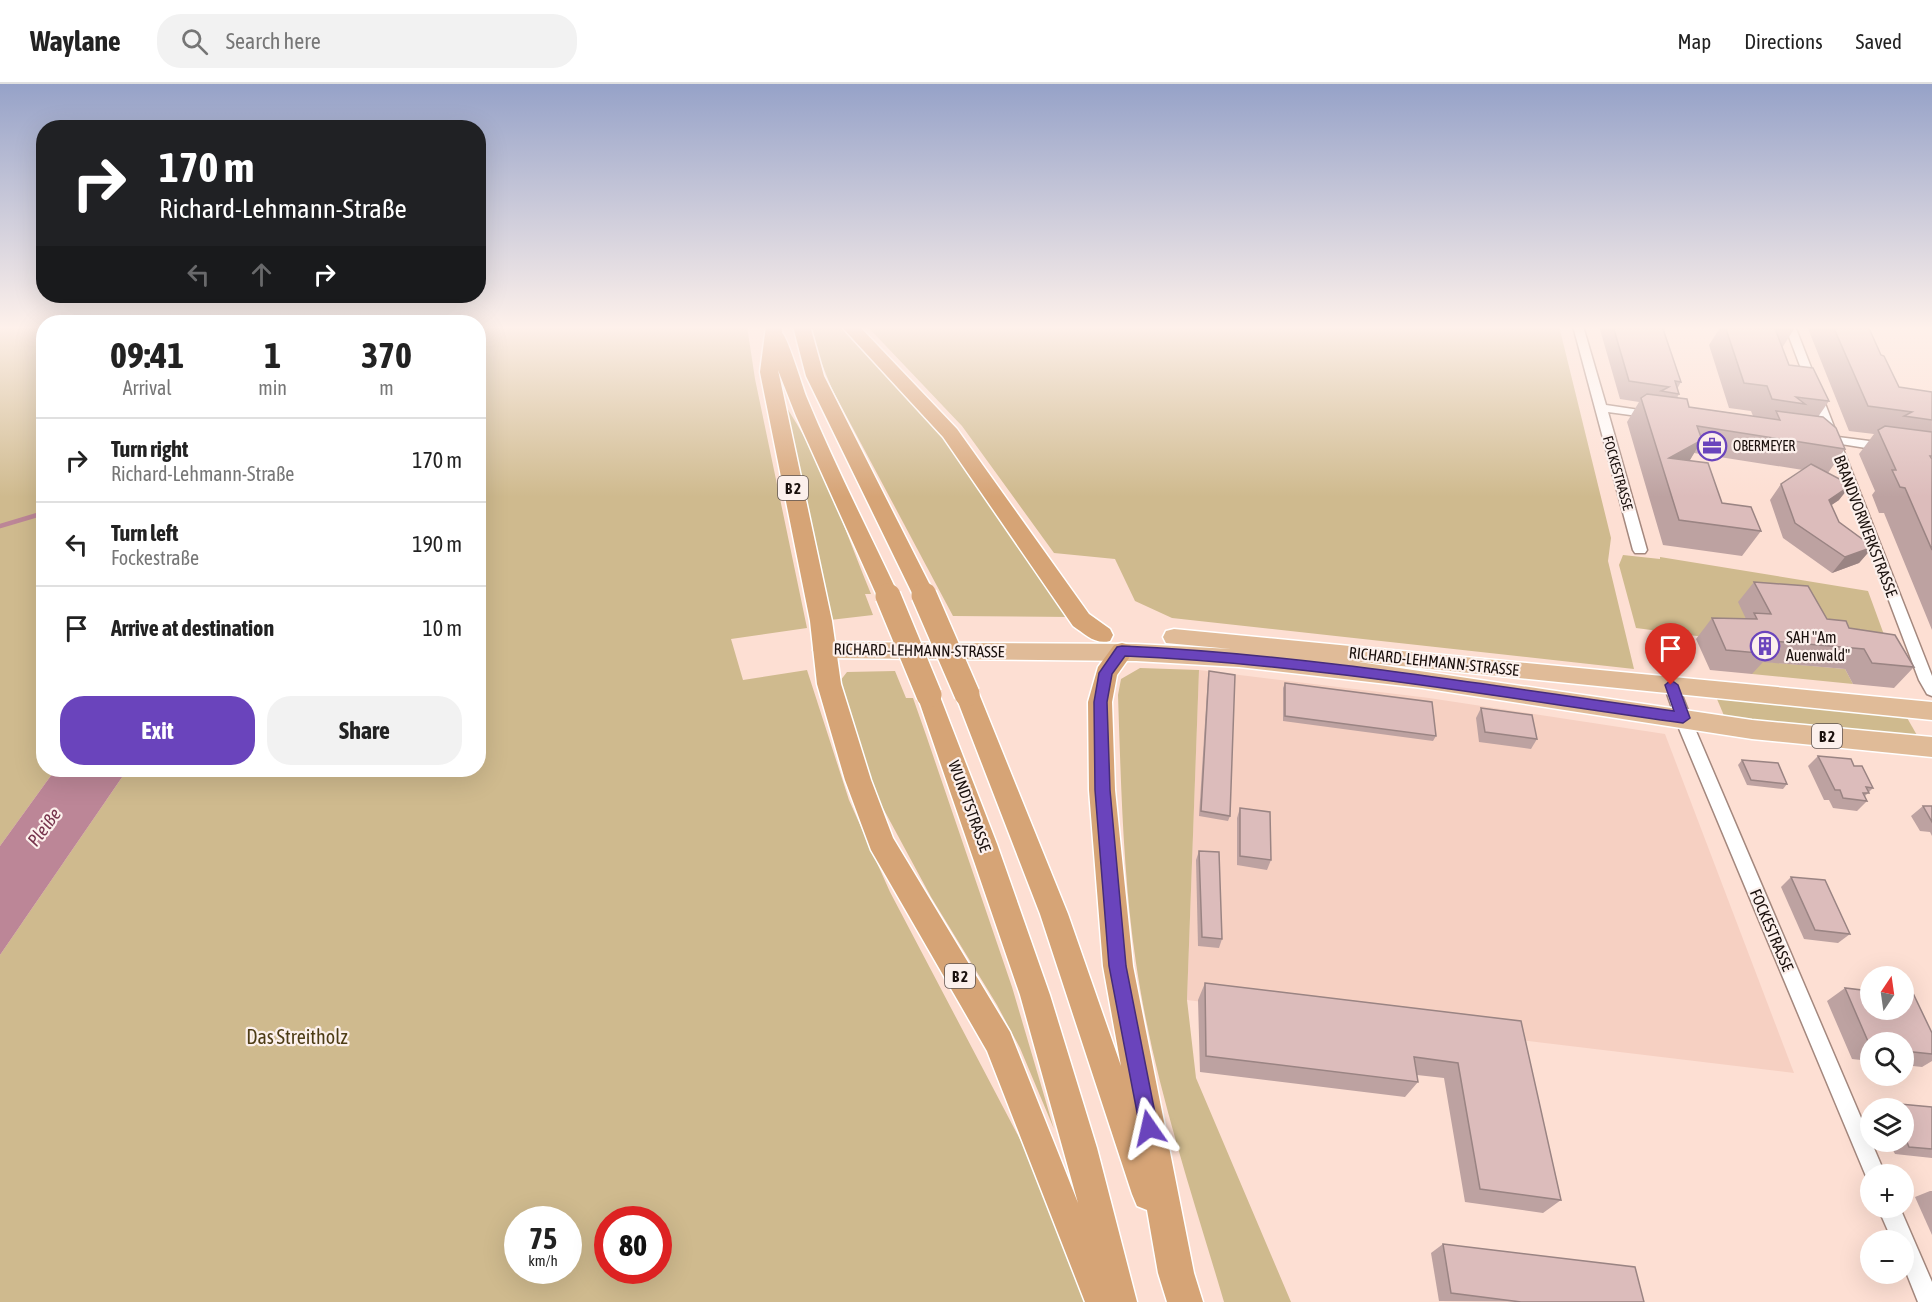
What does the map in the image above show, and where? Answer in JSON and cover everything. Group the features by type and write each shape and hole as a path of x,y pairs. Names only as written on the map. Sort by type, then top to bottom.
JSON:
{"highway":[{"name":"B 2","path":"771,383 825,650 829,684 858,780 881,842 999,1042 1073,1233 1103,1302"},
{"name":"WUNDTSTRASSE","path":"791,383 888,596 929,694 982,837 1029,978 1087,1169 1119,1302"},
{"path":"819,383 924,595 967,694 1054,914 1180,1288"},
{"path":"903,383 950,433 1081,620 1112,643 1100,702 1102,790 1118,966 1180,1288"}],"main road":[{"name":"RICHARD-LEHMANN-STRASSE","path":"825,650 884,652 1215,639 1932,711"},
{"name":"RICHARD-LEHMANN-STRASSE","path":"1112,643 1319,666 1728,726 1932,747"}],"street":[{"name":"FOCKESTRASSE","path":"1593,383 1640,550"},
{"name":"BRANDVORWERKSTRASSE","path":"1811,383 1932,690"},
{"path":"1600,408 1669,417"},
{"path":"1808,435 1901,450"},
{"name":"FOCKESTRASSE","path":"1671,685 1871,1164"},
{"path":"1914,1267 1929,1302"}],"shaded area":[{"path":"1199,670 1429,698 1665,734 1794,1073 1187,1000"}],"green space":[{"path":"0,383 36,383 36,777 50,777 0,846"},
{"name":"Das Streitholz","path":"486,383 756,383 807,628 731,639 743,680 807,670 849,800 890,892 1022,1143 1087,1302 0,1302 0,955 122,777 486,777"},
{"path":"830,383 896,383 944,435 1072,617 953,616"},
{"path":"921,383 1573,383 1611,538 1608,561 1634,669 1172,618 1135,601 1115,559 1054,553 962,426"},
{"path":"780,398 808,444 831,493 871,594 865,594 873,615 830,620"},
{"path":"1623,555 1660,559 1660,557 1868,591 1894,662 1636,628 1619,565"},
{"path":"1746,660 1845,669 1853,684 1752,674"},
{"path":"1140,668 1199,670 1187,1000 1196,1078 1291,1302 1224,1302 1174,1134 1152,1049 1136,963 1128,897 1118,695 1121,679"},
{"path":"895,671 906,698 913,698 926,735 1012,987 1054,1129 1020,1048 997,1005 931,897 864,769 840,681 847,672"},
{"path":"1717,699 1906,716 1918,737 1725,718"}],"water":[{"name":"Pleiße","path":"50,777 122,777 0,955 0,846"}],"building":[{"path":"1641,383 1676,383 1679,394 1661,391 1669,387"},
{"path":"1744,383 1820,383 1829,401 1796,397 1805,404 1772,399 1767,386"},
{"path":"1858,383 1897,383 1899,387 1932,392 1932,420 1904,416 1912,412 1868,406"},
{"path":"1647,394 1687,399 1689,407 1780,420 1776,411 1823,417 1836,428 1845,449 1697,426 1702,440 1669,458 1708,463 1722,503 1751,507 1761,531 1679,520 1641,398"},
{"path":"1885,426 1932,432 1932,456 1930,456 1932,459 1932,550 1905,488 1900,487 1892,470 1896,470 1878,430"},
{"path":"1811,464 1851,485 1829,500 1839,522 1873,547 1845,557 1795,523 1781,484"},
{"path":"1754,582 1808,586 1827,619 1846,621 1849,628 1895,635 1914,667 1872,663 1864,649 1762,640 1769,654 1726,650 1712,618 1757,619 1754,613 1771,614"},
{"path":"1209,671 1235,675 1230,816 1201,811"},
{"path":"1285,683 1432,702 1436,736 1285,716"},
{"path":"1481,708 1532,715 1537,739 1485,732"},
{"path":"1818,756 1851,759 1854,766 1862,766 1873,788 1866,787 1869,793 1863,793 1867,801 1843,798 1840,790 1835,790"},
{"path":"1742,760 1778,763 1787,784 1751,780"},
{"path":"1923,806 1932,806 1932,822"},
{"path":"1240,808 1270,812 1271,860 1240,856"},
{"path":"1199,851 1219,852 1222,939 1202,937"},
{"path":"1791,877 1825,880 1850,934 1815,930"},
{"path":"1205,983 1521,1021 1561,1200 1480,1189 1458,1063 1414,1057 1418,1082 1206,1056"},
{"path":"1845,988 1860,990 1860,1020 1914,1020 1914,995 1932,1033 1932,1054 1914,1052 1914,1032 1864,1032"},
{"path":"1914,1105 1932,1107 1932,1149 1914,1147"},
{"path":"1443,1244 1635,1267 1644,1302 1521,1302 1451,1293"}],"waterway":[{"path":"0,526 36,515"}],"place":[{"name":"OBERMEYER","path":"1712,446"},
{"name":"SAH \"Am Auenwald\"","path":"1765,646"}],"route":[{"path":"1149,1128 1118,966 1102,790 1100,702 1106,673 1114,658 1122,651 1182,653 1319,666 1683,718 1671,685"}]}
